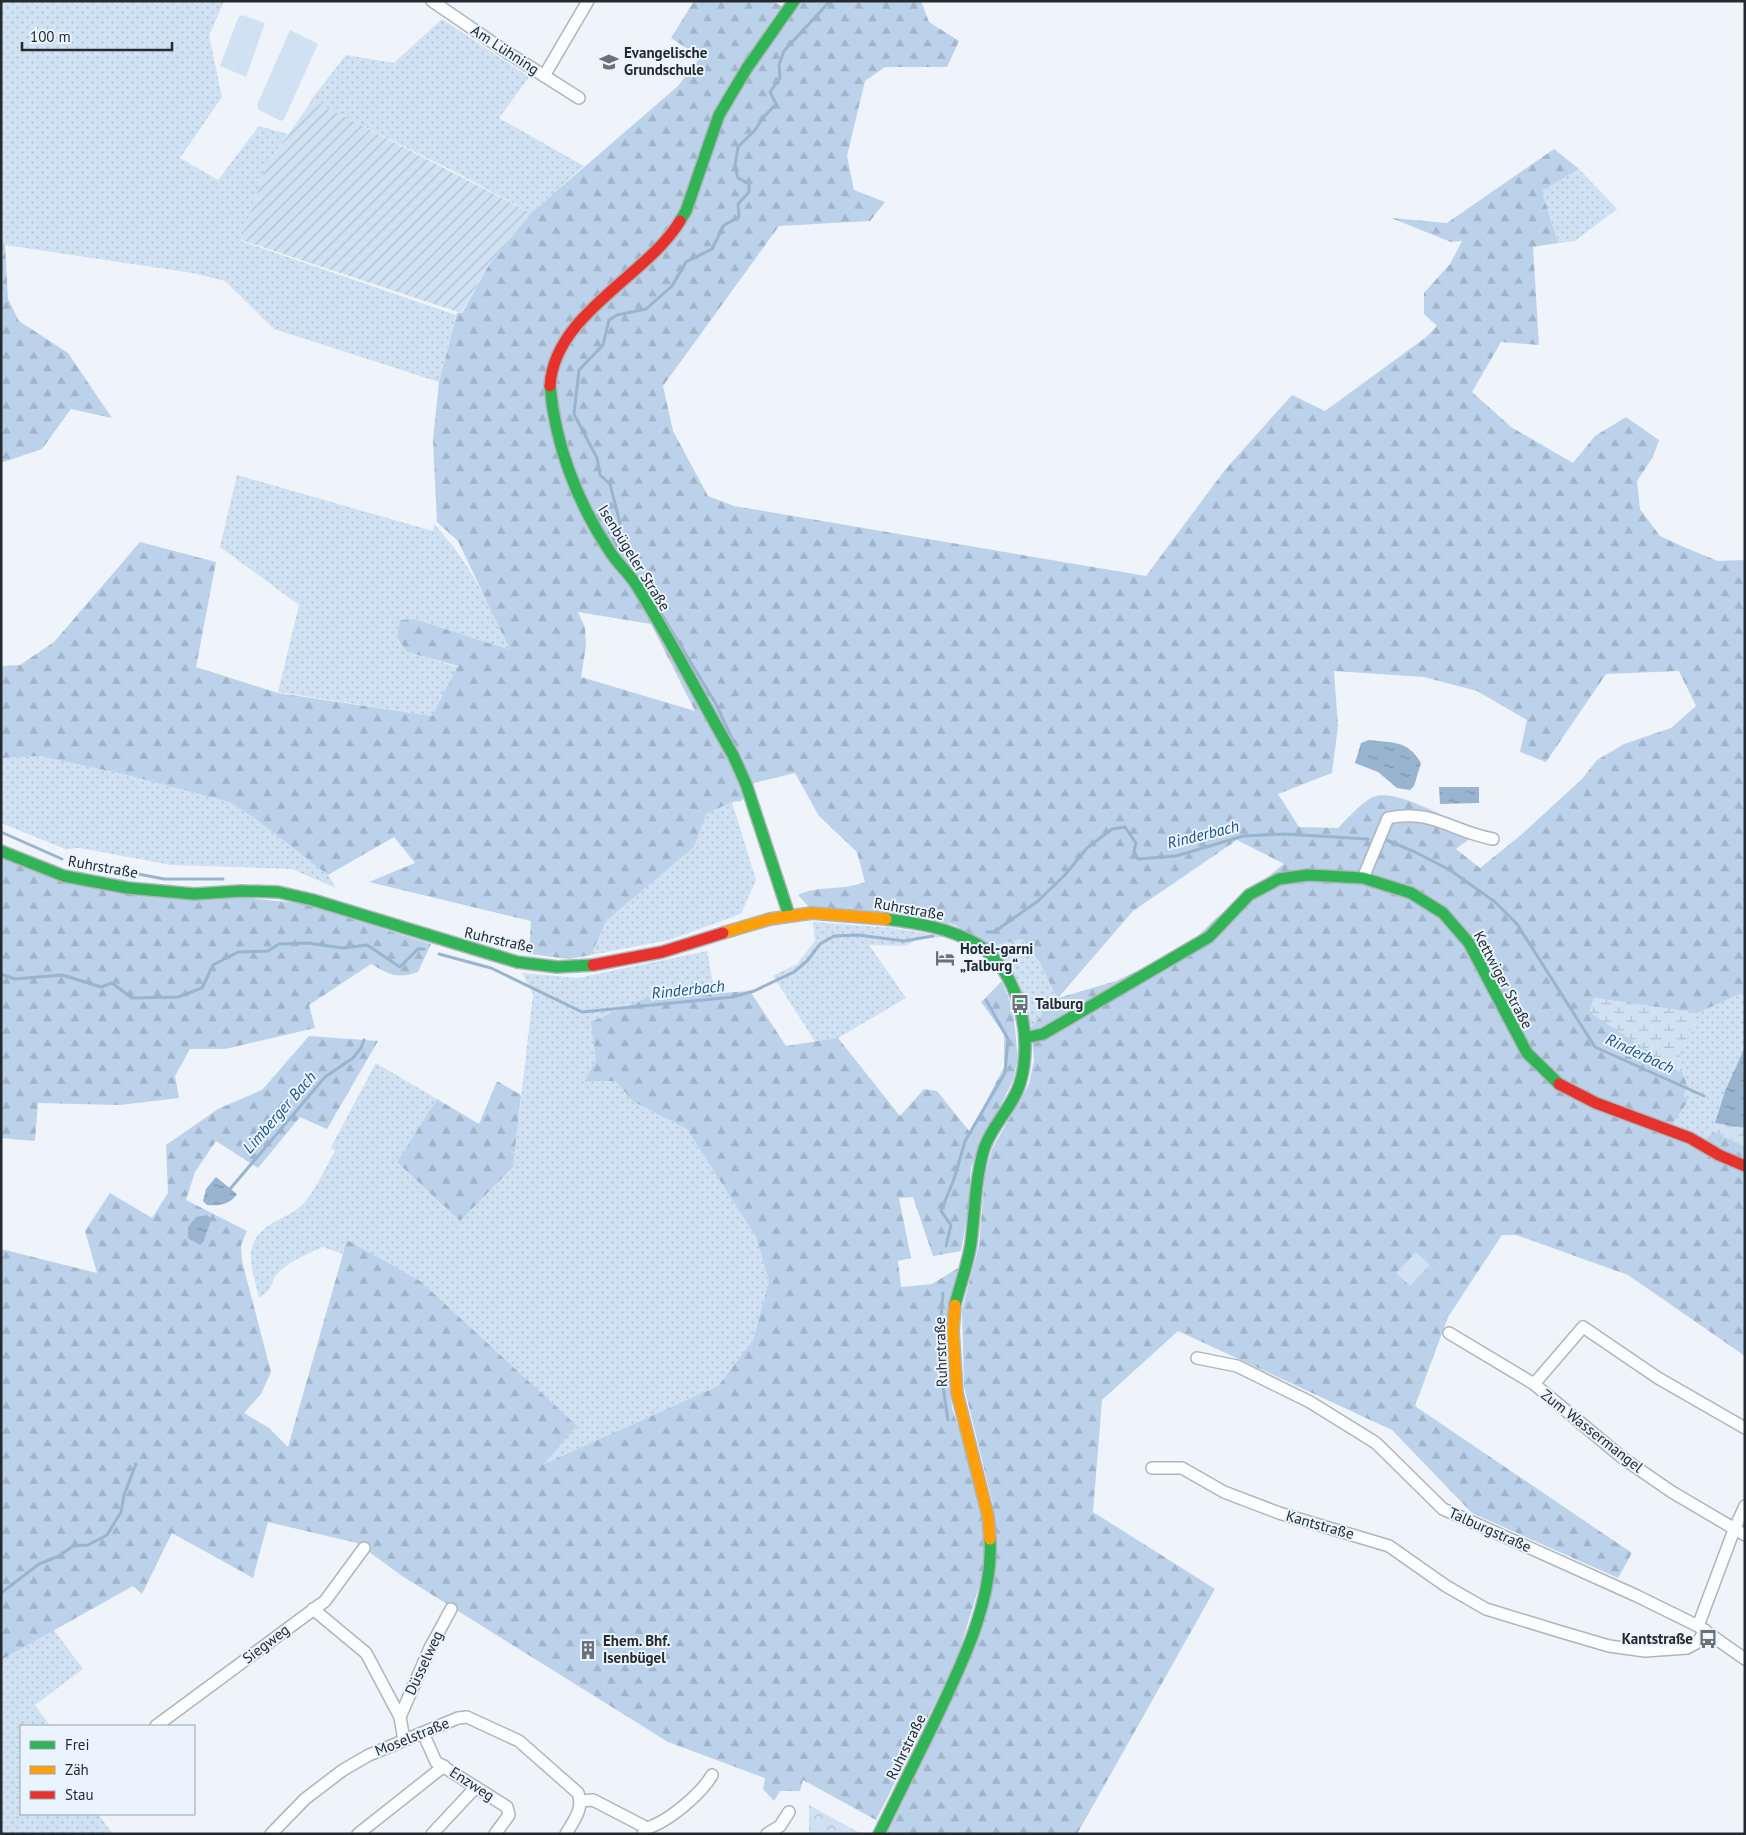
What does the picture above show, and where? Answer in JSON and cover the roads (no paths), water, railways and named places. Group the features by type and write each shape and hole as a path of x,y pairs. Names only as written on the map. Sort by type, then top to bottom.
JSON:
{"main road":[{"name":"Isenbügeler Straße","path":"789,915 746,784 733,755 634,582 610,552 592,523 576,489 552,410 550,384 559,355 574,330 599,301 671,236 686,211 719,115 747,68 794,1"},
{"name":"Ruhrstraße","path":"1,851 64,876 128,888 194,894 242,891 278,892 313,900 439,940 508,959 557,967 600,964 662,952 789,915 822,914 887,918 929,925 953,932 978,946 1004,971 1014,988 1021,1007 1025,1038 1025,1061 1020,1085 985,1146 978,1171 971,1245 954,1307 953,1331 957,1393 988,1516 991,1558 985,1592 962,1664 879,1834"},
{"name":"Kettwiger Straße","path":"1025,1038 1043,1034 1106,995 1208,937 1249,895 1279,879 1308,875 1363,878 1411,893 1443,912 1469,943 1527,1053 1555,1082 1596,1103 1690,1138 1719,1155 1745,1166"}],"street":[{"name":"Am Lühning","path":"432,1 579,98"},
{"path":"544,76 588,1"},
{"path":"1363,878 1388,818 1419,815 1493,839"},
{"path":"1534,1384 1584,1327 1658,1378 1745,1428"},
{"name":"Zum Wassermangel","path":"1449,1333 1534,1384 1624,1459 1734,1530 1745,1535"},
{"name":"Talburgstraße","path":"1197,1358 1237,1366 1318,1408 1376,1443 1443,1509 1629,1592 1702,1628 1745,1659"},
{"name":"Kantstraße","path":"1152,1468 1182,1468 1224,1492 1279,1513 1389,1546 1446,1586 1486,1609 1609,1646 1645,1651 1687,1648 1698,1642 1702,1628"},
{"path":"1702,1628 1734,1530 1745,1506"},
{"name":"Siegweg","path":"157,1725 325,1601 364,1548"},
{"path":"313,1609 366,1653 400,1717 404,1740"},
{"name":"Düsselweg","path":"400,1717 430,1648 451,1609"},
{"name":"Moselstraße","path":"275,1833 305,1799 325,1783 369,1755 458,1718 468,1717 519,1740 578,1793 581,1801"},
{"name":"Enzweg","path":"423,1733 436,1762 507,1807 509,1815 495,1834"},
{"path":"358,1834 444,1766"},
{"path":"566,1834 580,1809 581,1801 593,1800 645,1831 658,1825 706,1787 712,1775"},
{"path":"432,1834 476,1787"},
{"path":"767,1834 780,1826 789,1812"}],"water":[{"path":"1369,740 1405,746 1416,756 1421,763 1414,786 1410,790 1397,788 1378,772 1355,763 1361,743"},
{"path":"1439,787 1479,787 1479,803 1440,804"},
{"path":"1745,1047 1745,1128 1715,1123 1725,1091"},
{"path":"216,1177 237,1194 224,1204 207,1205 203,1201 206,1189"},
{"path":"207,1215 211,1219 204,1241 200,1245 188,1238 188,1227 196,1217"}],"waterway":[{"path":"620,552 613,538 620,523 610,484 600,475 597,458 574,414 579,370 603,345 609,320 617,315 646,309 672,286 686,262 712,249 724,225 739,217 738,204 749,192 749,184 738,178 735,166 738,147 776,104 770,92 780,78 779,65 784,51 830,1"},
{"path":"648,592 716,704 735,745"},
{"name":"Rinderbach","path":"987,932 994,932 1038,901 1065,875 1087,848 1112,829 1125,827 1136,843 1134,851 1138,859 1176,856 1243,836 1285,834 1368,839"},
{"path":"1,832 62,859"},
{"name":"Rinderbach","path":"1384,839 1450,870 1495,902 1517,924 1595,1047 1704,1096"},
{"path":"77,862 164,879 223,879"},
{"name":"Rinderbach","path":"439,954 491,968 582,1012 733,997 754,991 794,972 807,961 820,944 834,936 858,935 904,941 933,936"},
{"path":"1,974 15,979 62,975 101,987 112,983 132,998 178,997 202,988 213,965 238,952 268,951 279,944 308,943 343,948 367,945 400,967 418,949 424,949"},
{"path":"946,1246 951,1225 941,1211 954,1179 965,1141 1005,1073 1008,1039 986,1000"},
{"name":"Limberger Bach","path":"230,1189 325,1077 353,1058 361,1048 364,1040"},
{"path":"943,1293 938,1354 948,1420"},
{"name":"Limberger Bach","path":"1,1593 39,1564 59,1556 73,1546 88,1545 107,1535 121,1512 124,1495 136,1464"}],"place":[{"name":"Evangelische Grundschule","path":"609,62"},
{"name":"Hotel-garni „Talburg“","path":"945,958"},
{"name":"Talburg","path":"1020,1004"},
{"name":"Kantstraße","path":"1708,1639"},
{"name":"Ehem. Bhf. Isenbügel","path":"588,1650"}]}
